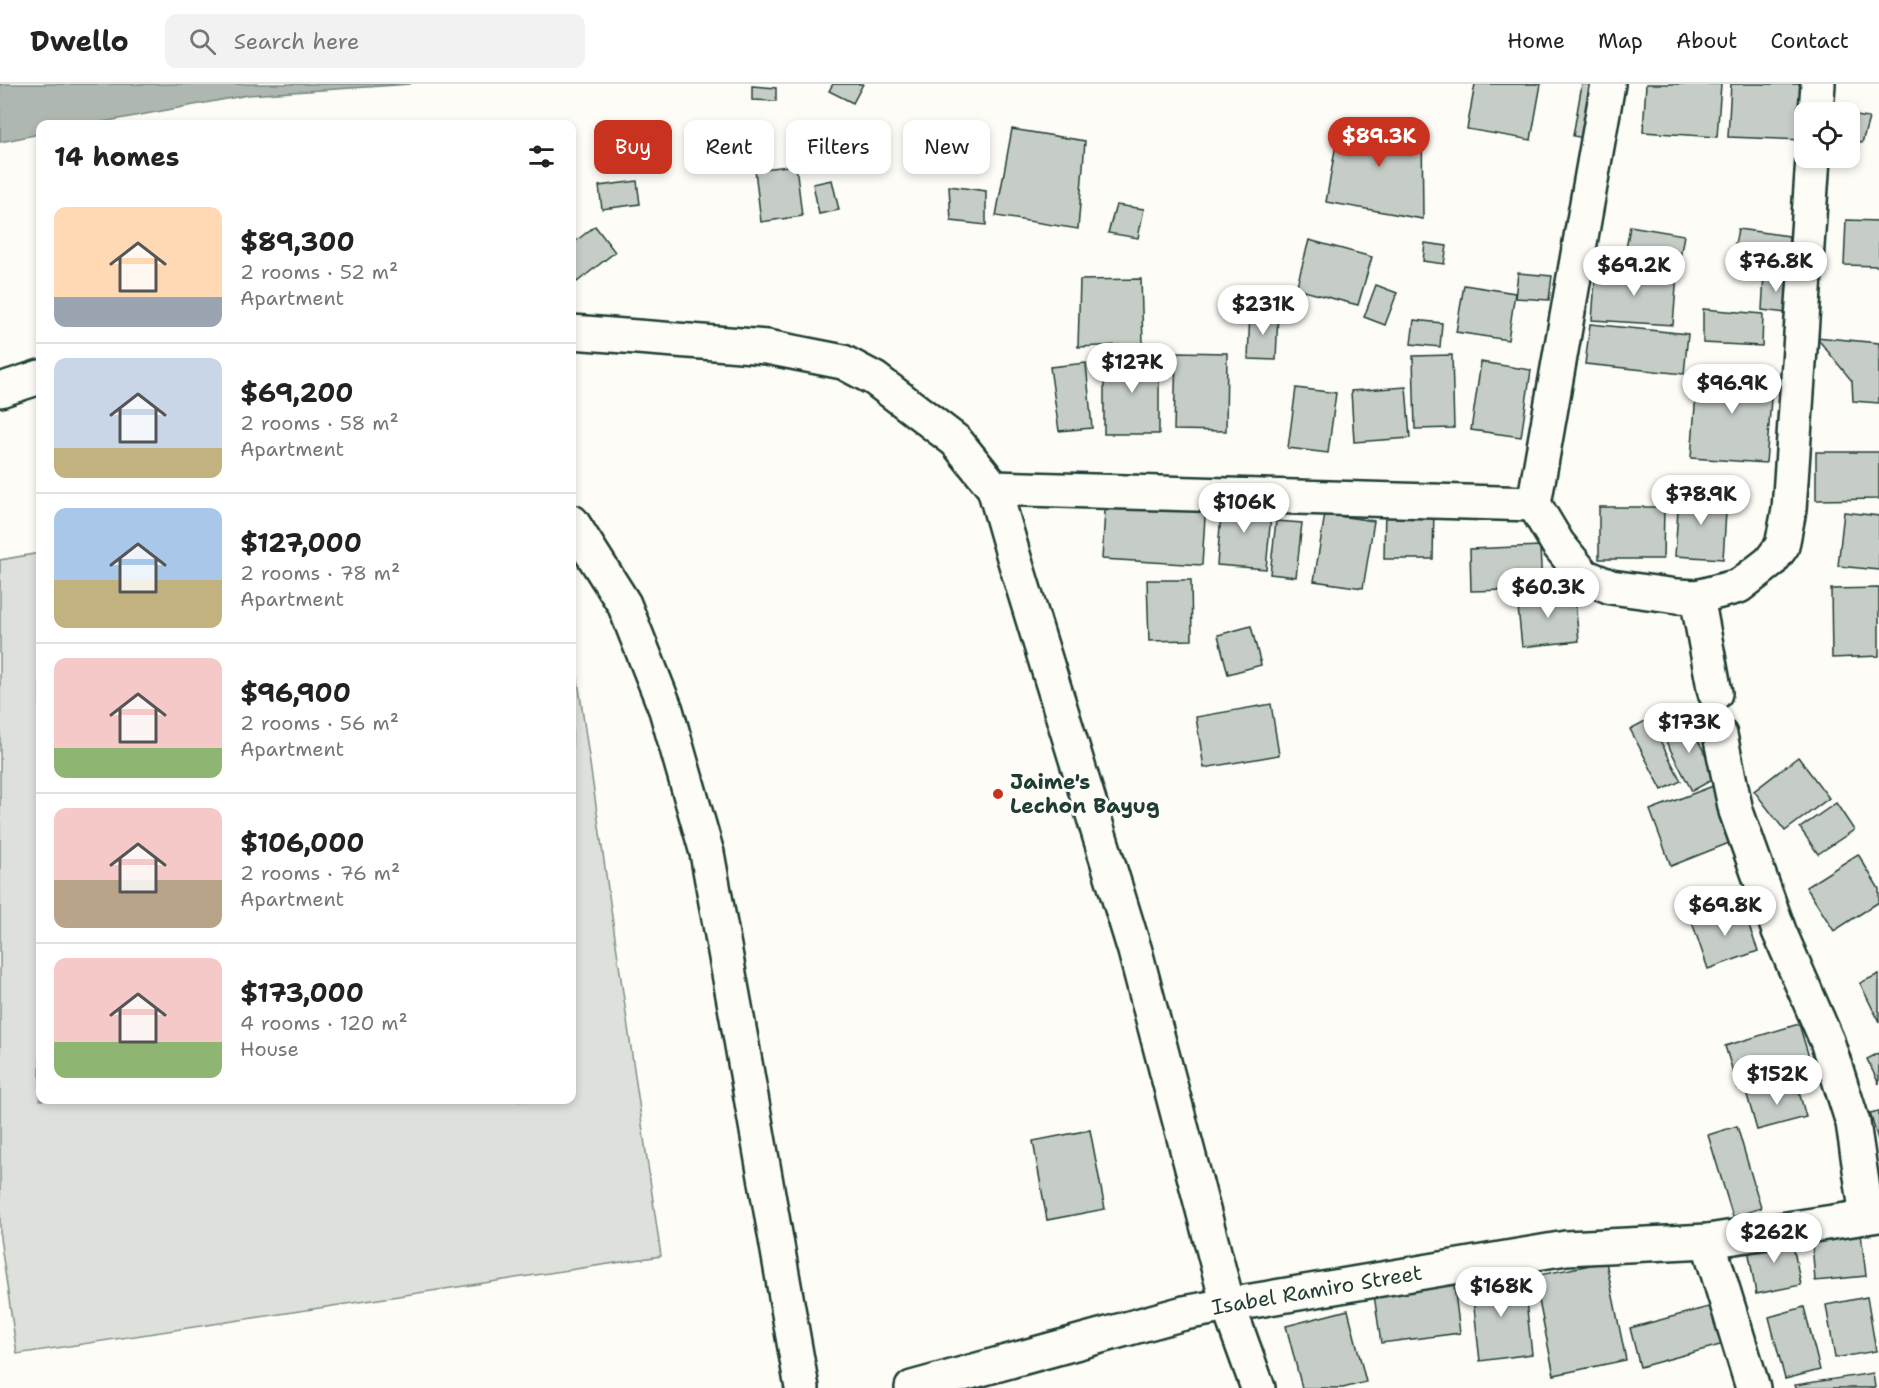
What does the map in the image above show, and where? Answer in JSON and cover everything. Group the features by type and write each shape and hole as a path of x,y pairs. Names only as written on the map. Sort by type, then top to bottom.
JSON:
{"street":[{"path":"1608,84 1534,504 1558,544 1584,576 1611,587 1697,597 1739,586 1770,562 1782,546 1789,510 1812,168"},
{"path":"1817,102 1818,84"},
{"path":"576,332 767,347 843,362 875,379 956,441 994,488 1135,951 1228,1305 1258,1388"},
{"path":"0,390 36,378"},
{"path":"994,488 1534,504"},
{"path":"576,528 624,604 666,710 707,853 802,1388"},
{"path":"1697,597 1715,693"},
{"path":"1720,735 1736,811 1779,931 1827,1041 1853,1123 1873,1216"},
{"name":"Isabel Ramiro Street","path":"912,1388 1184,1313 1228,1305 1566,1248 1708,1240 1873,1216"},
{"path":"1708,1240 1753,1388"}],"shaded area":[{"path":"0,84 411,84 248,95 114,120 36,120 36,135 0,142"},
{"path":"36,554 36,1104 576,1104 576,667 661,1256 17,1354 0,1238 0,560"}],"building":[{"path":"833,84 863,84 853,103 829,91"},
{"path":"1475,84 1541,84 1531,140 1467,129"},
{"path":"1582,84 1605,84 1596,140 1573,136"},
{"path":"1646,84 1721,84 1717,137 1643,132"},
{"path":"1731,84 1810,84 1806,102 1794,102 1794,140 1728,137"},
{"path":"752,86 776,88 776,101 752,100"},
{"path":"1860,117 1869,118 1862,143 1860,143"},
{"path":"1340,121 1422,126 1423,219 1326,202"},
{"path":"1012,129 1085,141 1078,229 996,216"},
{"path":"786,166 786,174 797,174 802,216 761,222 755,174 774,174 774,168"},
{"path":"832,180 839,210 819,214 813,184"},
{"path":"637,181 640,204 602,209 599,186"},
{"path":"949,186 986,191 986,225 951,221"},
{"path":"1116,205 1144,209 1138,238 1108,233"},
{"path":"1846,220 1879,221 1879,266 1844,265"},
{"path":"595,226 615,252 577,282 576,281 576,241"},
{"path":"1630,226 1684,235 1679,264 1625,255"},
{"path":"1738,229 1789,236 1787,267 1732,260"},
{"path":"1309,240 1372,257 1358,305 1296,289"},
{"path":"1425,243 1447,246 1444,264 1423,261"},
{"path":"1596,268 1677,274 1673,325 1592,320"},
{"path":"1518,273 1552,276 1549,300 1515,298"},
{"path":"1789,273 1786,313 1762,310 1764,275"},
{"path":"1141,279 1143,344 1078,347 1080,280"},
{"path":"1376,285 1397,293 1385,325 1364,317"},
{"path":"1464,285 1515,293 1508,340 1456,332"},
{"path":"1703,309 1763,314 1762,346 1703,343"},
{"path":"1250,311 1278,312 1276,360 1248,359"},
{"path":"1414,320 1442,323 1440,347 1411,344"},
{"path":"1590,324 1688,334 1684,374 1585,364"},
{"path":"1816,337 1879,343 1879,403 1853,401 1852,381"},
{"path":"1176,352 1227,353 1226,431 1174,430"},
{"path":"1159,353 1159,434 1104,434 1104,354"},
{"path":"1452,355 1454,428 1415,429 1413,356"},
{"path":"1481,362 1531,370 1521,437 1471,430"},
{"path":"1086,363 1092,428 1059,431 1050,367"},
{"path":"1698,367 1773,373 1766,463 1691,458"},
{"path":"1406,387 1410,438 1354,442 1351,391"},
{"path":"1296,388 1336,393 1328,453 1288,448"},
{"path":"1816,452 1879,452 1879,499 1816,500"},
{"path":"1679,494 1727,497 1723,559 1675,556"},
{"path":"1106,495 1206,501 1202,565 1102,559"},
{"path":"1222,500 1272,504 1266,569 1217,565"},
{"path":"1385,507 1434,507 1433,559 1384,559"},
{"path":"1599,507 1664,507 1663,559 1599,559"},
{"path":"1844,512 1879,516 1879,570 1838,566"},
{"path":"1325,514 1374,521 1363,588 1314,581"},
{"path":"1276,521 1302,523 1296,577 1270,574"},
{"path":"1540,546 1542,589 1471,591 1470,549"},
{"path":"1147,580 1191,580 1192,640 1149,641"},
{"path":"1879,588 1879,656 1832,658 1831,589"},
{"path":"1574,590 1579,641 1522,647 1517,597"},
{"path":"1251,626 1261,665 1228,674 1218,635"},
{"path":"1271,704 1279,755 1204,768 1196,717"},
{"path":"1686,717 1717,777 1692,791 1660,730"},
{"path":"1649,719 1681,781 1662,790 1630,729"},
{"path":"1798,757 1829,798 1785,831 1754,791"},
{"path":"1713,786 1734,841 1671,866 1650,810"},
{"path":"1836,803 1854,830 1818,854 1800,828"},
{"path":"1858,854 1879,889 1879,902 1834,931 1806,887"},
{"path":"1741,904 1758,951 1708,969 1692,922"},
{"path":"1879,974 1879,1022 1860,983"},
{"path":"1799,1024 1812,1067 1738,1088 1725,1046"},
{"path":"1879,1053 1879,1084 1867,1059"},
{"path":"1796,1081 1806,1117 1757,1130 1747,1095"},
{"path":"1879,1111 1879,1143 1870,1113"},
{"path":"1737,1126 1761,1208 1733,1217 1708,1135"},
{"path":"1090,1130 1105,1209 1047,1220 1033,1141"},
{"path":"1860,1225 1866,1276 1815,1281 1811,1230"},
{"path":"1791,1235 1801,1285 1756,1294 1747,1243"},
{"path":"1606,1262 1626,1360 1554,1375 1534,1276"},
{"path":"1523,1275 1532,1354 1480,1361 1471,1281"},
{"path":"1454,1285 1460,1333 1381,1343 1374,1295"},
{"path":"1867,1297 1876,1351 1835,1358 1826,1305"},
{"path":"1720,1304 1731,1342 1640,1367 1630,1328"},
{"path":"1804,1307 1820,1370 1785,1379 1769,1317"},
{"path":"1348,1310 1366,1382 1343,1388 1302,1388 1286,1326"},
{"path":"1873,1373 1875,1388 1796,1388 1795,1385"}],"place":[{"name":"Jaime's Lechon Bayug","path":"998,794"}]}
